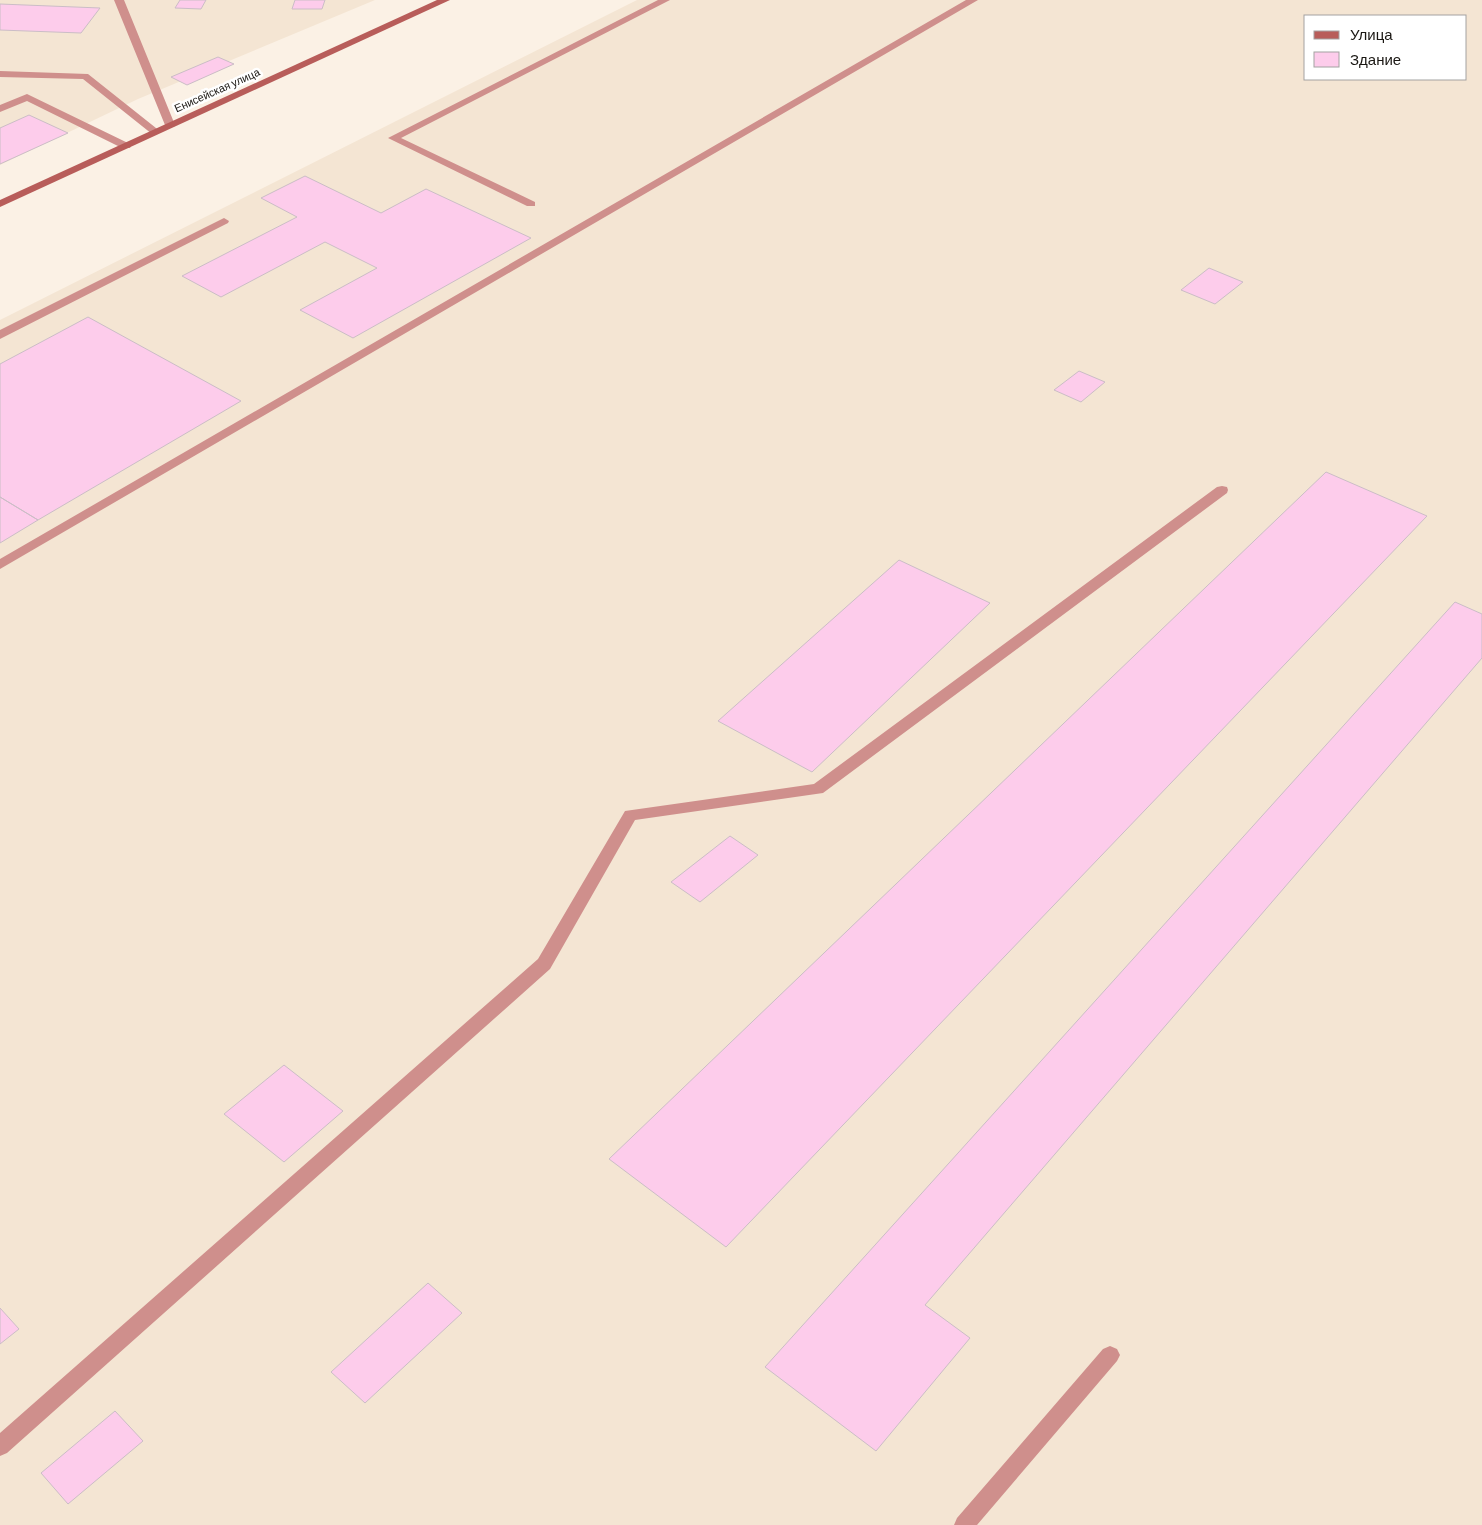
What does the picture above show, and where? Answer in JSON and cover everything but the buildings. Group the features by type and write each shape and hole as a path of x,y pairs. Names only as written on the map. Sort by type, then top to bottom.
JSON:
{"street":[{"name":"Енисейская улица","path":"0,204 445,0"}],"lane":[{"path":"119,0 170,125"},
{"path":"531,204 393,138 665,0"},
{"path":"0,566 973,0"},
{"path":"0,74 85,76 156,132"},
{"path":"0,109 27,97 126,146"},
{"path":"0,335 224,221"},
{"path":"0,1446 544,964 630,815 818,789 1222,490"},
{"path":"964,1525 1110,1354"}],"shaded area":[{"path":"0,0 375,0 138,99 0,165"},
{"path":"637,0 1482,0 1482,1525 0,1525 0,320"}]}
